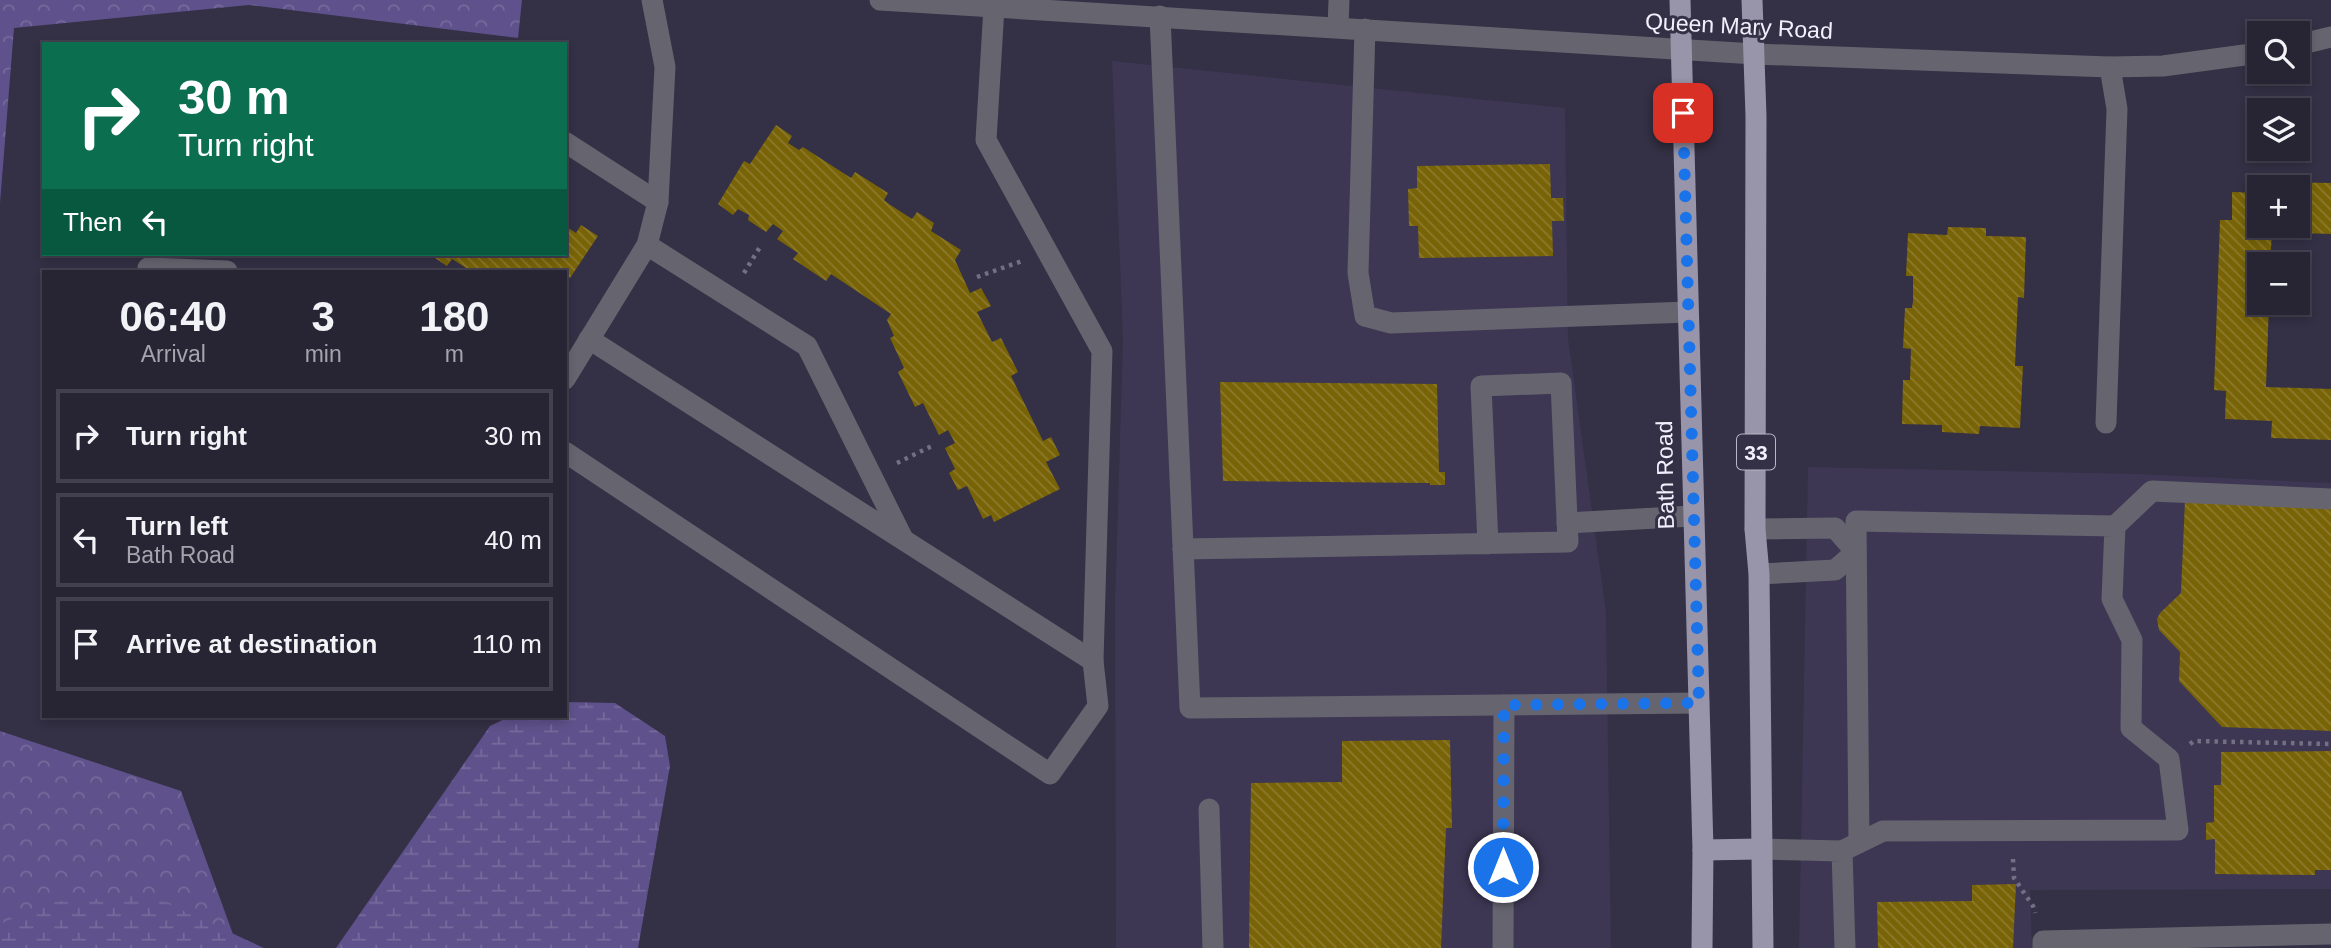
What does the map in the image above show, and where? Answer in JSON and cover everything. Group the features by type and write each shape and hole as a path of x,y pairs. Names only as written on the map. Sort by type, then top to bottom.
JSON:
{"main road":[{"name":"Bath Road","path":"1680,0 1703,850 1702,948"},
{"name":"33","path":"1752,0 1755,54 1755,529 1759,574 1763,948"},
{"path":"1703,850 1760,849"}],"street":[{"path":"567,376 647,245 658,202 665,67 652,0"},
{"name":"Queen Mary Road","path":"880,0 1755,54 2110,67 2163,66 2247,56"},
{"path":"1338,27 1339,0"},
{"path":"567,453 1050,774 1098,706 1093,661 1102,351 986,140 994,7"},
{"path":"1160,16 1190,708 1699,703"},
{"path":"1365,29 1358,273 1365,316 1391,323 1688,313"},
{"path":"2310,42 2331,37"},
{"path":"2106,423 2117,109 2110,67"},
{"path":"567,143 658,202"},
{"path":"647,245 807,346 904,541"},
{"path":"148,268 201,270"},
{"path":"589,339 1093,661"},
{"path":"1183,550 1488,544 1568,542 1561,383 1481,386 1488,544"},
{"path":"1760,849 1850,847 1883,831 2178,830 2169,759 2131,728 2132,640 2112,599 2115,526 2152,491 2331,499"},
{"path":"1567,523 1692,516"},
{"path":"1845,948 1850,847 1856,522 2115,526"},
{"path":"1755,529 1835,528 1856,552"},
{"path":"1759,574 1835,570 1856,552"},
{"path":"1503,948 1504,705"},
{"path":"1209,809 1213,948"},
{"path":"2043,945 2331,934"}],"path":[{"path":"977,277 1047,251"},
{"path":"872,476 934,445"},
{"path":"2169,759 2194,741 2331,744"},
{"path":"2012,831 2014,878 2033,906 2043,945"}],"shaded area":[{"path":"1112,61 1565,108 1568,338 1606,612 1611,948 1116,948 1115,606 1123,340"},
{"path":"1808,467 2139,474 2331,483 2331,889 2030,890 2032,948 1799,948"}],"green space":[{"path":"0,0 522,0 518,38 249,5 14,28 0,203"},
{"path":"567,702 615,703 665,736 670,766 638,948 336,948 490,726 507,718 567,718"},
{"path":"0,731 181,791 238,948 0,948"},
{"path":"149,895 264,948 0,948 0,924 54,902"}],"building":[{"path":"776,125 792,136 788,143 799,150 803,147 851,178 855,172 888,193 884,200 912,219 917,212 934,223 931,231 961,250 955,260 970,293 981,288 991,306 977,312 992,342 1001,338 1018,372 1011,376 1043,441 1051,437 1060,455 1046,462 1060,489 994,522 991,515 983,519 967,486 958,490 949,473 955,469 945,448 955,443 948,430 939,435 923,403 915,407 898,372 904,368 890,338 894,336 887,320 891,314 831,274 826,281 793,259 798,253 777,239 783,231 773,224 766,232 748,220 749,215 738,209 733,215 718,204 744,161 750,164"},
{"path":"1550,164 1551,198 1563,198 1564,221 1552,221 1553,256 1419,258 1418,226 1409,226 1408,189 1417,188 1417,166"},
{"path":"2310,183 2331,183 2331,234 2310,233"},
{"path":"2232,192 2247,193 2247,238 2272,238 2271,252 2247,252 2247,315 2269,315 2266,387 2331,389 2331,440 2271,438 2272,421 2225,419 2226,391 2214,390 2220,220 2232,220"},
{"path":"581,225 598,236 570,278 567,276 567,270 469,270 452,259 447,266 432,256 567,256 567,227 576,233"},
{"path":"1948,227 1986,228 1986,236 2026,237 2024,298 2018,297 2015,366 2023,366 2020,428 1980,426 1979,434 1942,432 1942,425 1902,424 1903,380 1910,380 1911,349 1903,348 1905,308 1912,308 1913,301 1913,276 1906,276 1908,233 1947,235"},
{"path":"1220,382 1437,384 1439,472 1445,472 1445,485 1223,481"},
{"path":"2185,500 2331,505 2331,731 2222,727 2179,681 2180,652 2159,630 2157,619 2181,593"},
{"path":"1450,740 1452,828 1446,828 1441,948 1249,948 1251,783 1342,782 1342,741"},
{"path":"2331,751 2331,870 2315,870 2315,875 2215,874 2215,839 2206,840 2206,823 2214,822 2214,785 2221,785 2221,752"},
{"path":"2016,884 2013,948 1878,948 1877,902 1972,901 1972,885"}],"route":[{"path":"1503,867 1504,705 1699,703 1683,113"}]}
